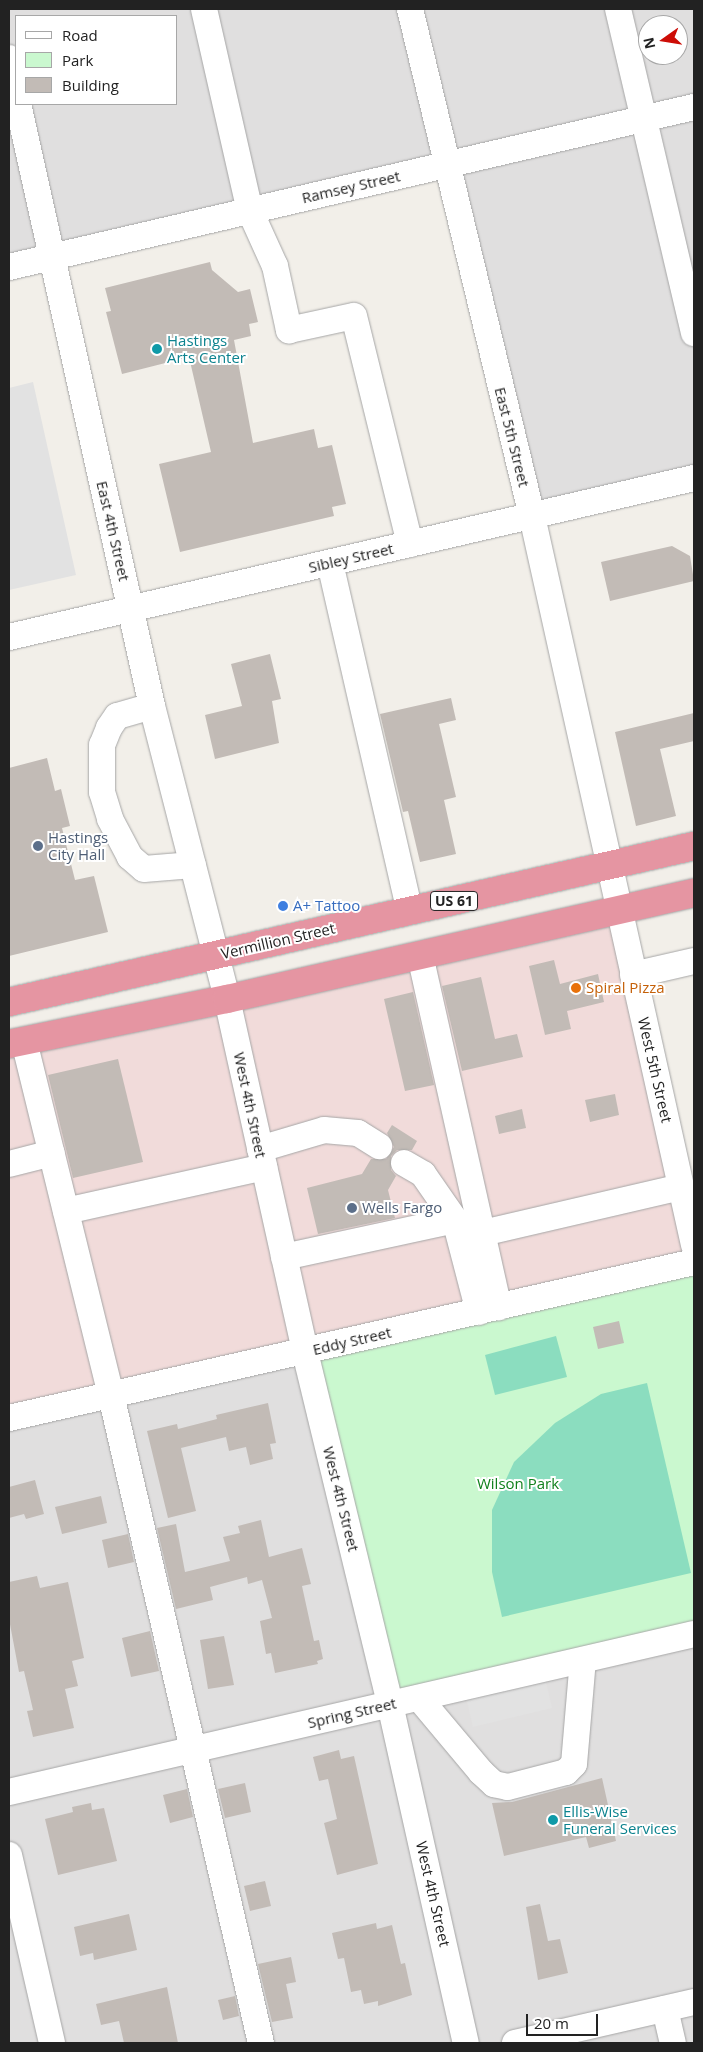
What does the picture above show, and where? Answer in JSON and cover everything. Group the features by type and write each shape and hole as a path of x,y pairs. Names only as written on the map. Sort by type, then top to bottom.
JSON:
{"highway":[{"name":"Vermillion Street","path":"9,1002 694,846"},
{"path":"16,1042 227,999 694,893"}],"street":[{"path":"204,9 250,211 275,266 289,330 354,316 410,544"},
{"name":"East 5th Street","path":"410,9 445,164 532,516 609,866"},
{"path":"618,9 694,333"},
{"path":"9,58 15,89"},
{"name":"East 4th Street","path":"18,105 152,706 214,956"},
{"name":"Ramsey Street","path":"9,267 694,107"},
{"name":"Sibley Street","path":"9,637 694,478"},
{"path":"330,562 410,911"},
{"path":"152,706 118,716 108,728 102,744 102,792 110,818 130,856 144,869 193,866"},
{"name":"West 5th Street","path":"609,866 694,1245"},
{"path":"420,955 483,1233 489,1309"},
{"name":"West 4th Street","path":"214,956 227,999 305,1352 390,1704 466,2043"},
{"path":"633,975 694,961"},
{"path":"16,1042 52,1153 111,1395 261,2043"},
{"path":"66,1211 262,1158 324,1130 358,1132 379,1146"},
{"path":"9,1164 52,1153"},
{"path":"404,1163 422,1174 455,1220 489,1309"},
{"path":"483,1233 681,1187"},
{"path":"284,1256 455,1220"},
{"name":"Eddy Street","path":"9,1418 694,1262"},
{"name":"Spring Street","path":"9,1792 694,1634"},
{"path":"420,1698 481,1772 494,1784 508,1787 566,1772 574,1764 583,1660"},
{"path":"9,1855 52,2043"},
{"path":"515,2043 694,2002"},
{"path":"665,2009 673,2043"}],"shaded area":[{"path":"9,9 694,9 694,478 532,516 445,165 9,267"},
{"path":"33,382 76,575 9,590 9,388"},
{"path":"619,910 694,1262 9,1418 9,1045"},
{"path":"305,1352 694,1634 694,2043 9,2043 9,1418"},
{"path":"543,1670 552,1708 473,1727 464,1688"}],"green space":[{"name":"Wilson Park","path":"694,1262 694,1634 390,1704 305,1352"},
{"path":"556,1336 567,1377 495,1395 485,1355"},
{"path":"647,1383 691,1573 502,1617 492,1572 492,1510 514,1462 555,1423 601,1394"}],"building":[{"path":"210,262 212,270 238,292 250,289 258,322 249,324 251,336 234,340 253,443 314,429 318,448 332,445 346,504 332,507 334,516 180,552 159,464 211,452 189,357 122,374 106,312 111,311 105,288"},
{"path":"672,546 690,556 694,581 610,601 601,562"},
{"path":"270,654 281,699 272,701 279,743 215,759 205,715 242,706 231,664"},
{"path":"451,698 456,720 439,724 456,797 444,800 456,854 420,862 408,811 403,812 380,714"},
{"path":"694,713 694,741 660,749 676,816 636,826 615,732"},
{"name":"Hastings City Hall","path":"47,758 55,791 61,789 70,826 62,828 75,880 94,876 108,932 9,956 9,768"},
{"path":"554,960 560,984 598,974 604,1002 567,1011 571,1029 545,1035 529,966"},
{"path":"481,977 495,1039 517,1034 523,1057 462,1071 442,986"},
{"path":"413,992 434,1085 405,1091 384,999"},
{"path":"118,1059 143,1162 73,1178 48,1075"},
{"path":"615,1094 619,1115 590,1122 585,1100"},
{"path":"522,1109 526,1128 499,1134 495,1116"},
{"name":"Wells Fargo","path":"392,1125 417,1141 412,1150 397,1150 391,1156 391,1170 396,1176 388,1190 395,1218 318,1234 307,1188 362,1174 371,1159 386,1159 394,1147 387,1133"},
{"path":"619,1321 624,1343 598,1349 593,1327"},
{"path":"268,1403 276,1443 270,1444 273,1459 250,1465 246,1447 229,1451 226,1437 181,1448 196,1511 168,1518 147,1431 177,1424 178,1429 217,1419 216,1415"},
{"path":"35,1480 44,1514 26,1519 24,1514 9,1518 9,1487"},
{"path":"101,1496 107,1523 62,1534 55,1507"},
{"path":"261,1520 269,1557 302,1548 311,1584 302,1586 314,1641 319,1640 323,1659 317,1661 318,1664 275,1673 271,1653 266,1654 260,1621 272,1618 262,1580 248,1584 247,1577 210,1587 213,1600 176,1609 157,1528 176,1524 185,1572 230,1561 223,1537 240,1533 238,1526"},
{"path":"128,1534 134,1562 108,1568 102,1540"},
{"path":"37,1576 40,1588 68,1582 84,1658 72,1661 78,1686 65,1689 74,1728 33,1737 27,1711 33,1710 24,1671 19,1672 9,1619 9,1582"},
{"path":"150,1631 159,1671 131,1677 122,1638"},
{"path":"224,1636 234,1685 208,1689 200,1640"},
{"path":"339,1750 341,1759 354,1756 378,1864 337,1875 324,1823 337,1819 328,1779 319,1781 313,1757"},
{"name":"Ellis-Wise Funeral Services","path":"602,1778 616,1841 589,1848 586,1837 504,1856 492,1803 512,1802"},
{"path":"245,1783 251,1812 225,1818 218,1789"},
{"path":"187,1789 193,1817 170,1823 163,1795"},
{"path":"91,1803 92,1810 104,1808 117,1861 58,1875 45,1819 73,1812 72,1807"},
{"path":"265,1881 271,1906 250,1911 244,1886"},
{"path":"540,1904 548,1941 560,1939 568,1973 538,1980 526,1907"},
{"path":"129,1914 137,1950 94,1960 93,1953 80,1956 74,1927"},
{"path":"376,1923 377,1929 392,1925 401,1964 405,1963 412,1995 378,2006 378,2001 364,2004 361,1990 351,1992 344,1958 338,1959 332,1933"},
{"path":"291,1957 296,1982 286,1984 293,2018 272,2022 258,1964"},
{"path":"167,1987 178,2043 124,2043 119,2021 101,2025 96,2004"},
{"path":"235,1996 239,2016 223,2020 218,2000"}],"place":[{"name":"Hastings Arts Center","path":"157,349"},
{"name":"Hastings City Hall","path":"38,846"},
{"name":"A+ Tattoo","path":"283,906"},
{"name":"Spiral Pizza","path":"576,988"},
{"name":"Wells Fargo","path":"352,1208"},
{"name":"Ellis-Wise Funeral Services","path":"553,1820"}]}
